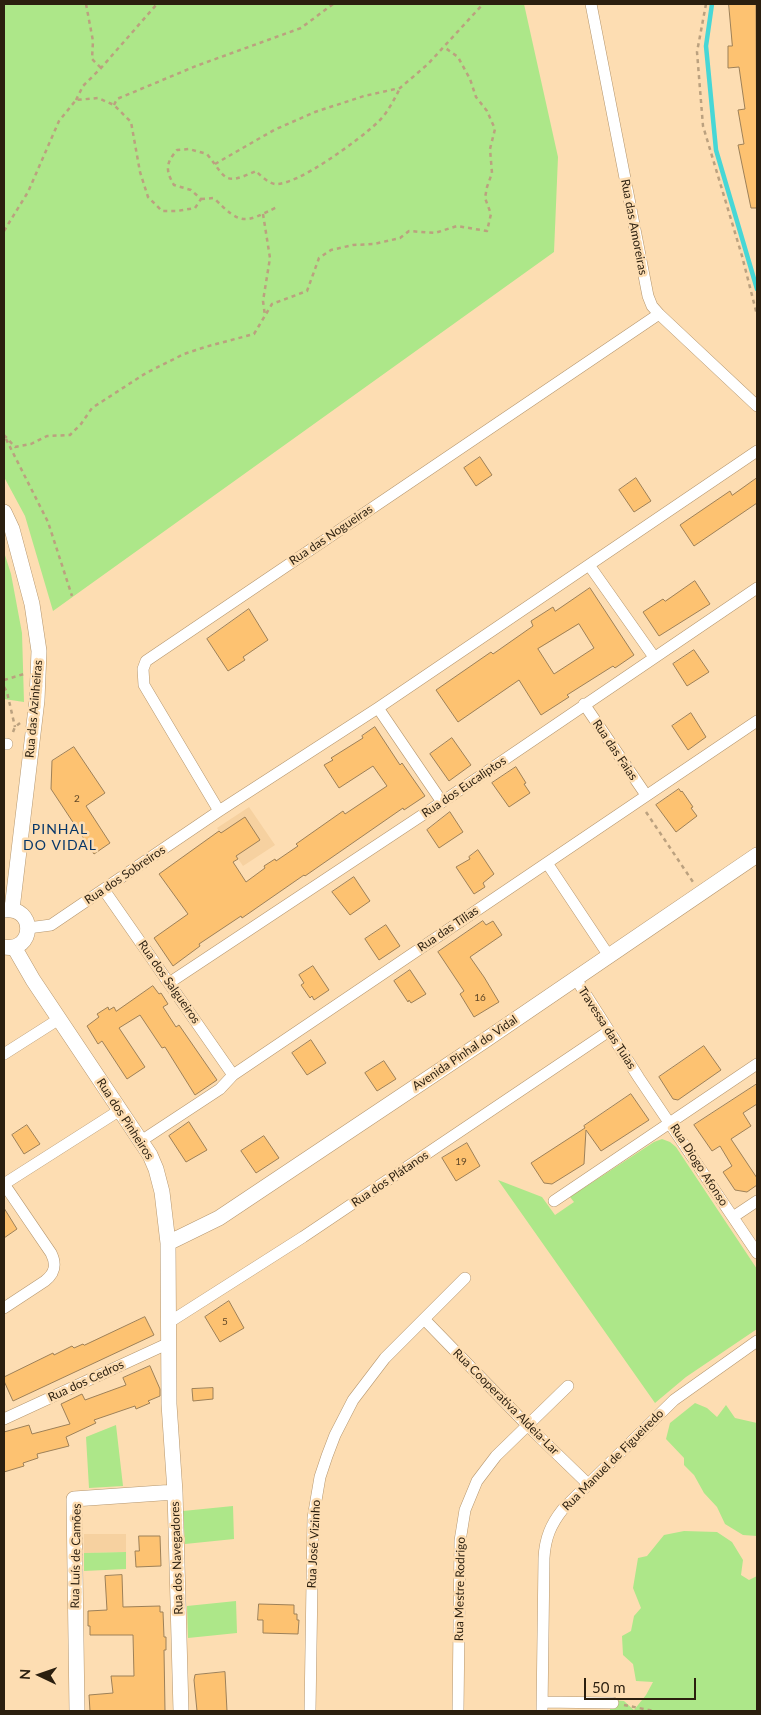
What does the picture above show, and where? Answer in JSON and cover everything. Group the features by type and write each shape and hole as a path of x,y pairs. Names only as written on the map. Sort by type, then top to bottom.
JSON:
{"street":[{"name":"Rua das Amoreiras","path":"591,4 645,284 652,306 757,406"},
{"name":"Rua das Nogueiras","path":"219,811 144,685 143,669 146,662 659,314"},
{"name":"Rua dos Sobreiros","path":"28,928 51,926 219,811 378,708 757,451"},
{"name":"Rua das Azinheiras","path":"4,512 12,528 32,604 39,651 36,712 8,909"},
{"path":"589,565 654,657"},
{"name":"Rua dos Eucaliptos","path":"170,983 442,802 757,588"},
{"name":"Rua das Faias","path":"584,704 642,798"},
{"path":"378,708 442,802"},
{"name":"Rua das Tílias","path":"141,1141 220,1089 233,1075 757,720"},
{"name":"Avenida Pinhal do Vidal","path":"168,1243 219,1218 576,979 757,855"},
{"path":"546,863 609,956"},
{"name":"Rua dos Salgueiros","path":"104,890 233,1075"},
{"path":"8,909 23,916 28,928 24,940 9,947"},
{"name":"Rua dos Pinheiros","path":"9,947 141,1141 156,1169 162,1192 168,1243 170,1404"},
{"name":"Travessa das Tuias","path":"576,979 639,1078"},
{"path":"4,1054 59,1019"},
{"name":"Rua dos Plátanos","path":"168,1323 303,1237 609,1031"},
{"path":"554,1200 757,1064"},
{"name":"Rua Diogo Afonso","path":"639,1078 757,1253"},
{"path":"4,1308 50,1277 55,1269 55,1260 4,1184 120,1110"},
{"path":"733,1217 757,1201"},
{"name":"Rua José Vizinho","path":"310,1711 313,1518 320,1477 335,1435 353,1400 385,1358 464,1278"},
{"name":"Rua Cooperativa Aldeia-Lar","path":"424,1319 527,1425 588,1484"},
{"name":"Rua Manuel de Figueiredo","path":"542,1707 544,1558 546,1537 556,1518 674,1400 757,1341"},
{"name":"Rua dos Cedros","path":"4,1419 169,1343"},
{"name":"Rua Mestre Rodrigo","path":"458,1711 460,1541 465,1510 477,1481 496,1456 568,1386"},
{"name":"Rua dos Navegadores","path":"170,1404 175,1492 181,1711"},
{"name":"Rua Luís de Camões","path":"77,1711 74,1499 175,1492"},
{"path":"542,1707 613,1703"}],"path":[{"path":"86,4 93,41 92,59 101,68"},
{"path":"4,232 28,192 59,121 76,100 83,86 157,4"},
{"path":"114,104 117,99 196,66 300,28 333,4"},
{"path":"277,207 257,218 246,220 231,214 214,198 201,199 191,190 174,185 168,175 169,160 176,150 189,149 207,154 215,164 219,174 231,179 240,179 256,171 263,178 275,184 290,182 315,169 378,123 390,107 400,88 428,64 483,4"},
{"path":"706,4 697,52 703,126 742,256 757,315"},
{"path":"72,596 48,522 4,435 15,447 31,444 47,436 70,435 81,424 92,408 134,380 184,354 254,334 272,304 307,291 319,258 331,250 400,238 409,231 435,233 457,226 487,230 491,214 485,198 492,173 490,149 495,129 487,110 476,97 470,79 458,58 444,47"},
{"path":"215,164 274,130 315,112 364,96 400,88"},
{"path":"76,100 98,98 114,104 130,122 140,172 148,197 162,211 194,208 201,199"},
{"path":"263,214 270,258 263,301 265,318"},
{"path":"4,680 13,676 38,672"},
{"path":"4,687 7,692 15,727"},
{"path":"642,798 701,893"},
{"path":"613,1703 654,1711"}],"shaded area":[{"path":"249,807 275,845 243,866 217,828"},
{"path":"84,1534 126,1534 126,1552 84,1553"}],"green space":[{"path":"4,4 524,4 558,157 554,252 53,611 25,516 4,477"},
{"path":"4,552 11,574 22,633 24,702 4,699"},
{"path":"662,1139 676,1147 757,1269 757,1329 686,1377 655,1403 498,1180 542,1197 555,1215 574,1202 570,1197 654,1142"},
{"path":"695,1403 707,1408 717,1417 726,1405 735,1418 757,1423 757,1536 743,1535 725,1524 717,1507 704,1493 694,1475 684,1465 684,1458 666,1439 670,1423"},
{"path":"116,1425 123,1486 89,1488 86,1437"},
{"path":"233,1506 234,1539 185,1544 183,1511"},
{"path":"684,1531 717,1532 732,1542 743,1560 741,1575 749,1580 757,1576 757,1711 610,1711 610,1700 624,1701 634,1710 646,1695 653,1682 636,1681 633,1664 623,1655 622,1636 631,1631 634,1616 641,1608 633,1588 638,1558 647,1556 664,1535"},
{"path":"126,1552 126,1569 84,1571 84,1553"},
{"path":"236,1601 237,1633 188,1638 187,1606"}],"building":[{"path":"729,4 756,4 757,208 751,208 738,145 744,144 738,110 745,109 739,67 728,68 728,46 732,46"},
{"path":"480,457 492,475 476,486 464,468"},
{"path":"636,478 651,501 634,512 619,490"},
{"path":"757,478 757,503 694,546 680,525 730,491 732,495"},
{"path":"695,581 710,604 659,636 643,612 663,599 665,601"},
{"path":"590,588 634,655 567,695 569,697 541,715 519,680 458,722 436,690 533,626 531,621 553,607 555,611","holes":["579,624 594,648 554,674 538,649"]},
{"path":"249,609 268,640 243,657 245,660 228,671 207,639"},
{"path":"694,650 709,672 687,686 673,664"},
{"path":"691,713 706,737 688,750 672,726"},
{"path":"375,727 400,765 402,763 425,796 404,810 403,808 242,918 241,916 199,944 200,946 173,966 154,938 188,914 159,874 219,831 221,833 245,817 260,840 236,856 238,859 233,862 246,882 265,868 264,866 275,859 276,861 298,846 296,844 343,811 345,814 387,786 373,766 339,788 324,765 333,760 331,758 363,738 362,736"},
{"path":"452,738 471,765 449,781 430,754"},
{"path":"74,747 105,793 86,806 110,843 94,854 51,789 52,761"},
{"path":"516,767 530,793 509,807 492,783"},
{"path":"679,789 693,807 691,808 697,816 676,832 656,805"},
{"path":"450,812 463,832 439,848 427,830"},
{"path":"478,850 494,874 483,883 485,887 474,894 456,867 470,859 469,857"},
{"path":"354,877 370,901 350,915 332,892"},
{"path":"483,921 486,925 493,921 502,935 470,957 499,1002 474,1017 460,994 464,991 438,952"},
{"path":"386,925 400,946 379,960 365,939"},
{"path":"313,966 329,990 314,1000 312,996 310,998 301,985 304,983 299,975"},
{"path":"410,970 426,994 411,1003 409,1000 408,1002 394,981"},
{"path":"153,986 159,994 161,993 168,1004 163,1007 176,1027 179,1025 217,1080 195,1095 165,1047 162,1048 140,1015 119,1028 145,1067 127,1079 102,1041 98,1044 87,1026 99,1017 97,1014 108,1007 109,1010 114,1007 116,1011"},
{"path":"311,1040 326,1063 307,1075 292,1053"},
{"path":"704,1046 721,1070 678,1100 673,1099 659,1077"},
{"path":"384,1061 396,1079 377,1091 365,1073"},
{"path":"757,1084 757,1104 743,1113 751,1126 731,1139 757,1178 757,1185 747,1192 735,1190 723,1172 732,1166 720,1146 712,1151 694,1125"},
{"path":"631,1094 649,1120 601,1151 586,1130 584,1164 552,1184 544,1183 531,1163 585,1128 584,1126"},
{"path":"189,1122 207,1150 186,1162 169,1136"},
{"path":"27,1125 40,1144 24,1154 12,1135"},
{"path":"264,1136 279,1158 256,1173 241,1151"},
{"path":"467,1143 480,1166 456,1181 442,1158"},
{"path":"4,1208 17,1229 4,1238"},
{"path":"229,1301 244,1328 220,1342 205,1317"},
{"path":"145,1317 154,1335 13,1401 4,1377 53,1353 54,1355 72,1346 74,1348 84,1345"},
{"path":"150,1366 160,1389 160,1396 136,1409 135,1406 94,1420 96,1423 66,1437 69,1446 37,1454 38,1458 23,1463 24,1466 4,1472 4,1432 29,1425 32,1434 70,1424 61,1404 82,1394 85,1400 126,1385 123,1378"},
{"path":"213,1388 213,1399 193,1401 192,1389"},
{"path":"139,1536 160,1536 161,1566 136,1567 135,1551 139,1551"},
{"path":"122,1575 123,1607 160,1606 160,1612 163,1612 164,1637 166,1637 166,1650 164,1650 165,1711 90,1711 89,1695 113,1693 111,1676 134,1676 133,1635 90,1635 90,1626 88,1626 88,1611 107,1610 105,1576"},
{"path":"259,1604 294,1605 294,1614 297,1614 297,1620 299,1620 298,1634 263,1633 263,1620 258,1620"},
{"path":"225,1672 227,1711 197,1711 195,1675"}],"waterway":[{"path":"712,4 706,46 716,150 757,289"}],"district":[{"name":"PINHAL DO VIDAL","path":"60,838"}]}
